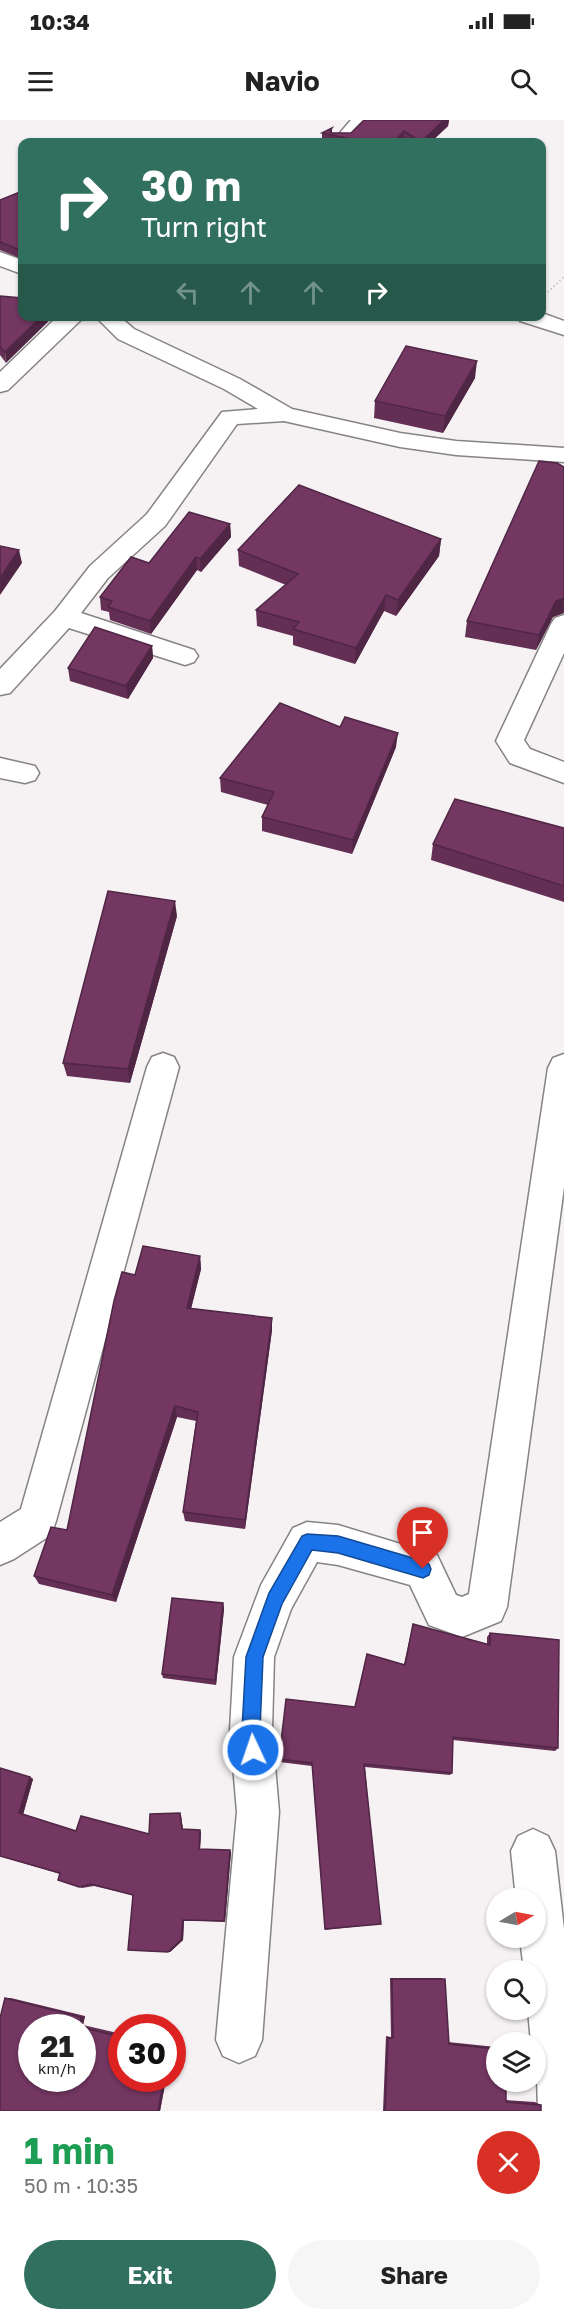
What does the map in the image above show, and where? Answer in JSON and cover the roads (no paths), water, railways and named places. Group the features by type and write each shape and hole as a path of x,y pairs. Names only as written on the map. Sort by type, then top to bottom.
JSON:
{"street":[{"path":"345,138 361,120"},
{"path":"0,258 18,266"},
{"path":"0,385 65,321"},
{"path":"112,321 126,334 232,384 284,414"},
{"path":"543,321 564,328"},
{"path":"2,683 64,617 99,572 156,520 230,417 284,414 400,440 456,448 564,455"},
{"path":"64,617 185,656"},
{"path":"564,624 510,741 520,756 564,773"},
{"path":"0,1545 37,1521 164,1067"},
{"path":"239,2040 258,1812 251,1730 254,1657 275,1599 307,1542 338,1545 423,1569 443,1611 462,1617 487,1606 564,1068"},
{"path":"533,1851 562,2111"}]}
